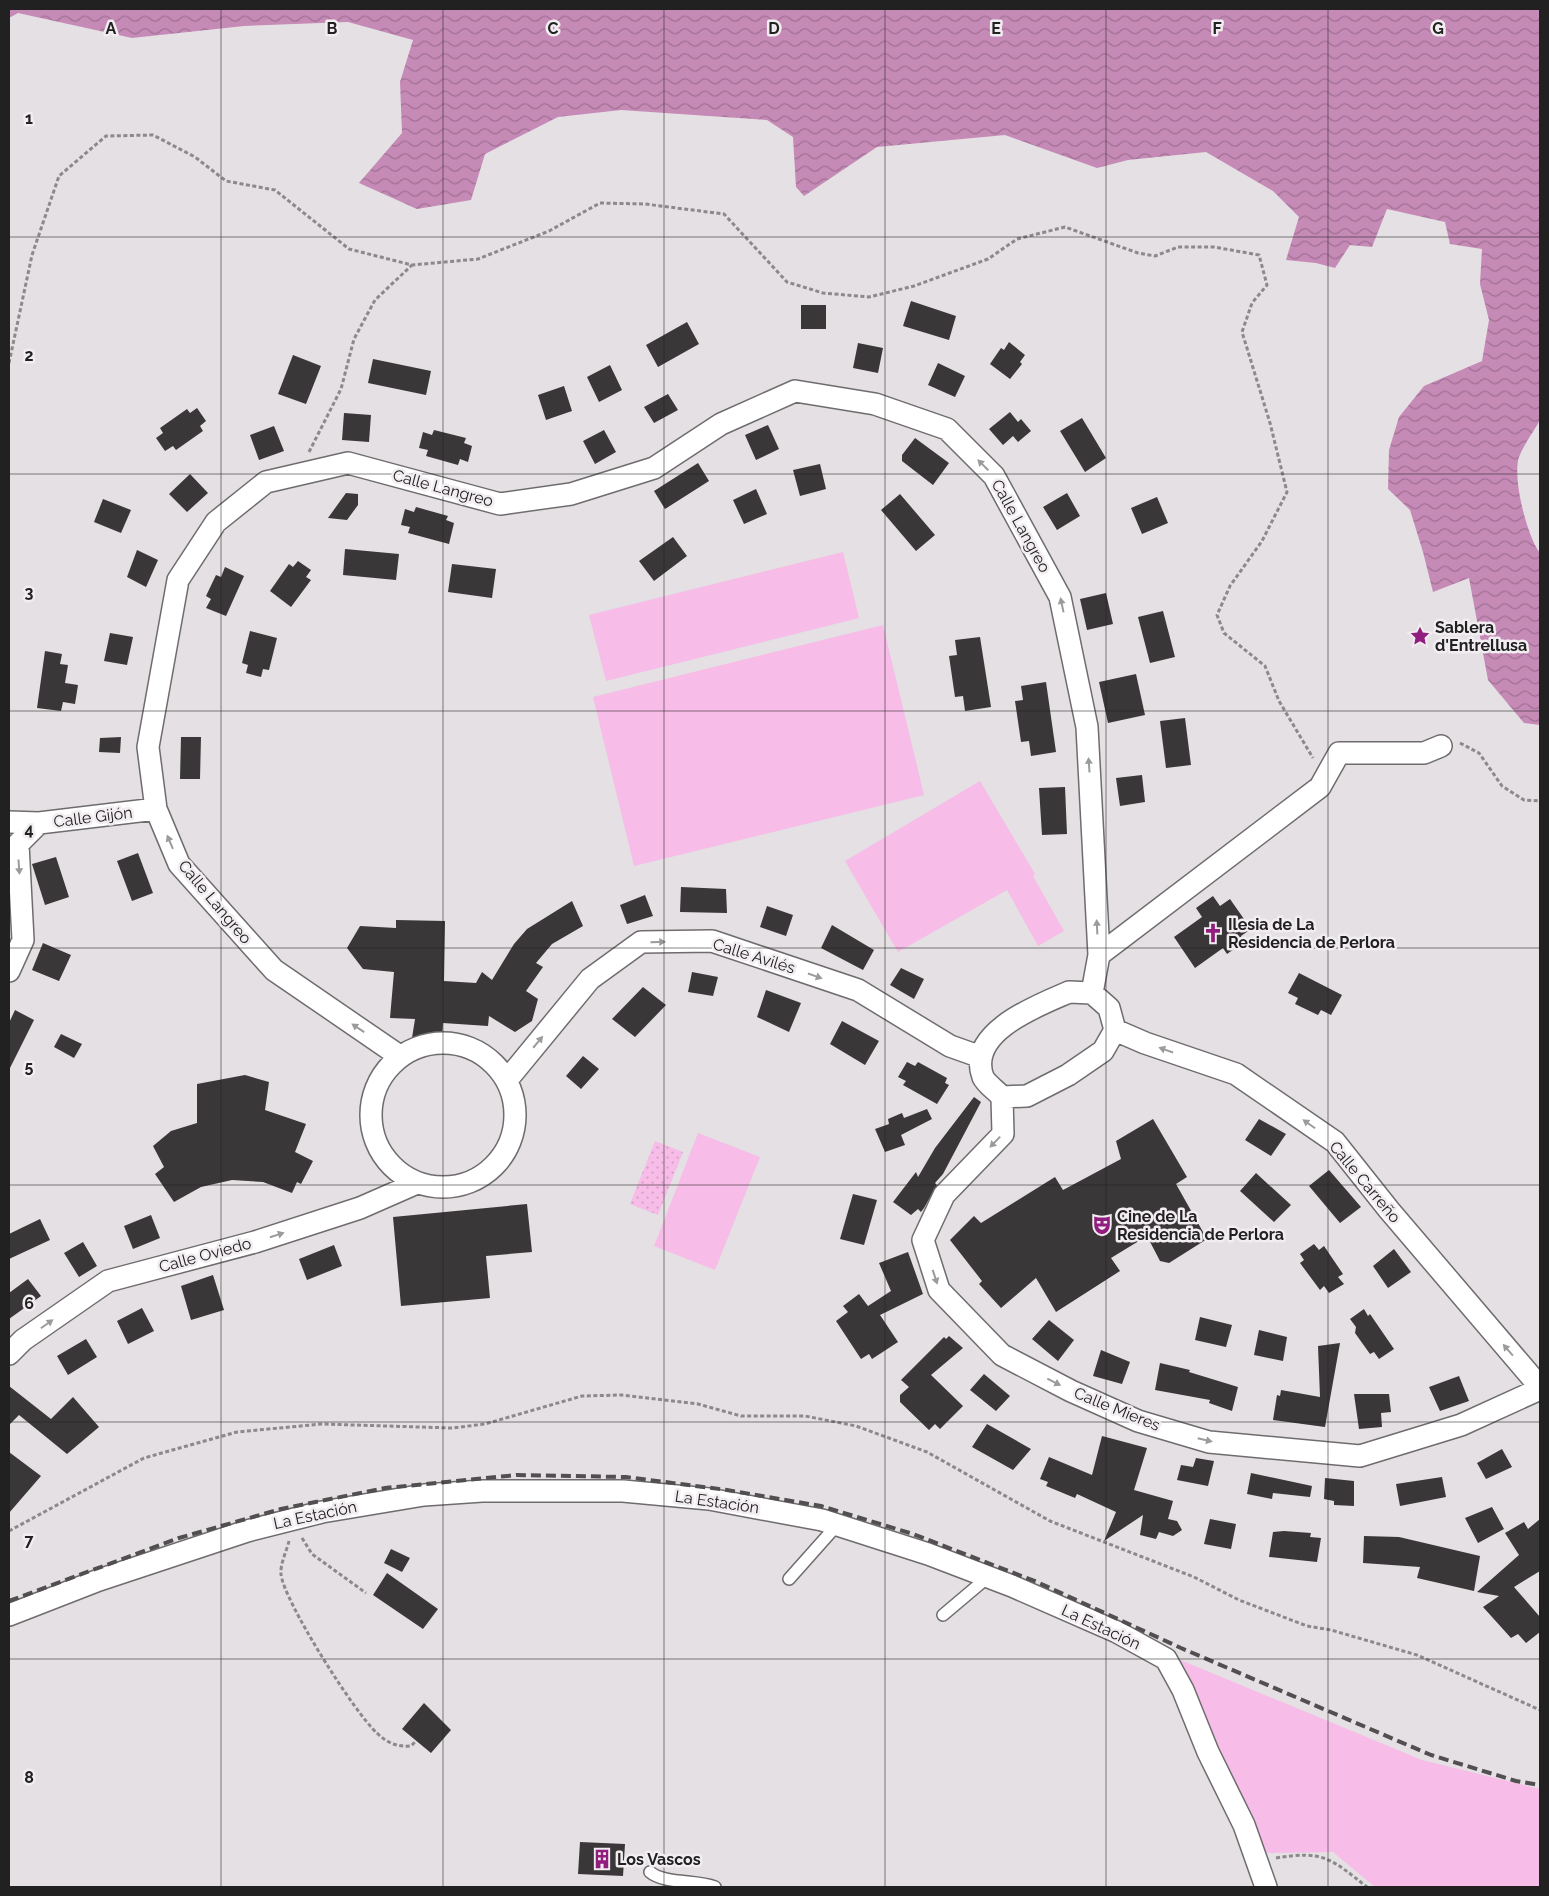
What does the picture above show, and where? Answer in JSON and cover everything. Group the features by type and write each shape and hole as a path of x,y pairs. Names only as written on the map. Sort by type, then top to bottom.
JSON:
{"street":[{"name":"Calle Langreo","path":"398,1055 274,970 179,864 156,809 148,747 178,580 216,522 266,482 348,463 500,504 571,494 654,468 721,424 795,391 875,404 946,429 994,476 1060,597 1087,727 1099,955 1092,993"},
{"path":"1099,955 1320,787 1339,752 1424,753 1441,746"},
{"name":"Calle Gijón","path":"9,971 24,940 18,844 39,824 156,809"},
{"path":"9,822 39,824"},
{"name":"Calle Avilés","path":"506,1080 590,979 641,942 712,941 749,953 858,990 950,1046 981,1057"},
{"path":"1069,992 1092,993 1109,1008 1115,1030 1103,1051 1068,1075 1027,1096 1002,1097 984,1077 981,1057 991,1035 1030,1008 1069,992"},
{"name":"Calle Carreño","path":"1115,1030 1145,1043 1236,1074 1335,1142 1388,1210 1540,1388"},
{"path":"445,1043 469,1047 491,1060 506,1080 515,1103 515,1125 509,1146 496,1164 480,1177 460,1186 438,1187 417,1183 398,1172 383,1156 374,1137 370,1116 373,1094 383,1075 398,1055 420,1046 445,1043"},
{"name":"Calle Mieres","path":"1002,1097 1003,1134 944,1195 923,1240 939,1290 1002,1355 1071,1391 1138,1421 1210,1442 1360,1456 1460,1425 1540,1388"},
{"name":"Calle Oviedo","path":"9,1354 23,1340 108,1281 255,1242 360,1208 417,1183"},
{"name":"La Estación","path":"9,1615 99,1580 237,1534 322,1512 434,1495 482,1491 614,1491 709,1498 837,1525 988,1577 1117,1632 1166,1659 1183,1690 1208,1752 1244,1825 1266,1887"}],"lane":[{"path":"789,1579 837,1525"},
{"path":"943,1615 988,1577"},
{"path":"650,1872 657,1878 701,1882 715,1887"}],"path":[{"path":"9,363 32,255 58,176 106,136 154,135 195,158 226,181 275,190 349,249 412,265 478,259 548,231 600,203 646,204 724,214 787,282 823,293 869,298 914,286 988,258 1017,239 1064,228 1138,253 1155,256 1178,247 1214,247 1259,255 1267,285 1252,303 1242,332 1270,423 1287,492 1262,541 1230,586 1216,615 1224,633 1265,666 1279,701 1313,760 1328,772"},
{"path":"301,474 314,440 341,389 354,339 375,300 412,265"},
{"path":"1441,746 1446,737 1479,753 1502,786 1524,800 1540,800"},
{"path":"295,1518 303,1540 312,1554 366,1593"},
{"path":"295,1518 281,1574 294,1611 349,1698 376,1733 397,1747 411,1746 416,1741"},
{"path":"1256,1861 1303,1853 1332,1860 1368,1887"}],"shaded area":[{"path":"843,552 859,618 606,681 589,615"},
{"path":"883,625 924,795 634,866 593,697"},
{"path":"980,781 1035,874 1033,876 1064,931 1038,946 1007,890 898,952 845,861"},
{"path":"698,1133 760,1157 715,1270 654,1246"},
{"path":"655,1141 683,1152 658,1215 630,1204"},
{"path":"1178,1659 1422,1760 1540,1789 1540,1887 1375,1887 1333,1852 1263,1853"}],"water":[{"path":"9,9 1540,9 1540,420 1521,452 1517,466 1522,507 1530,534 1540,553 1540,725 1524,723 1488,680 1469,578 1433,592 1410,510 1388,489 1389,450 1399,417 1424,386 1482,361 1489,320 1480,284 1482,249 1450,244 1445,222 1387,209 1372,247 1350,245 1335,268 1316,263 1286,260 1299,217 1273,191 1206,152 1128,160 1097,168 1005,135 877,147 804,196 796,187 793,137 767,120 621,110 558,117 485,154 471,200 417,209 359,183 402,133 400,82 413,40 348,22 244,26 132,38 18,13 9,18"}],"building":[{"path":"911,301 956,316 949,340 903,326"},
{"path":"801,305 826,305 826,329 801,329"},
{"path":"687,322 699,344 658,367 646,345"},
{"path":"1009,342 1025,355 1020,362 1022,364 1010,379 990,364 1001,348 1004,350"},
{"path":"858,343 883,348 878,373 853,368"},
{"path":"293,355 321,366 306,404 278,394"},
{"path":"373,359 431,371 426,395 368,383"},
{"path":"938,363 965,376 955,397 928,385"},
{"path":"610,365 622,390 599,402 587,377"},
{"path":"564,386 572,411 546,420 538,395"},
{"path":"668,394 678,410 654,423 644,407"},
{"path":"197,408 206,421 200,426 203,431 176,450 173,446 165,451 156,438 163,433 160,428 187,409 190,413"},
{"path":"1010,412 1018,422 1021,419 1031,431 1018,442 1013,436 1003,445 989,429"},
{"path":"344,413 371,415 369,442 342,440"},
{"path":"1082,418 1106,458 1085,472 1060,431"},
{"path":"768,425 779,449 756,460 745,435"},
{"path":"274,426 284,451 259,460 250,435"},
{"path":"434,430 466,438 464,443 472,446 468,462 460,459 458,465 426,456 428,450 419,448 423,432 432,435"},
{"path":"604,430 616,452 595,464 583,441"},
{"path":"915,438 949,463 933,485 902,461 902,455"},
{"path":"698,463 709,481 665,509 654,491"},
{"path":"820,464 826,489 800,496 793,470"},
{"path":"190,474 208,493 187,512 169,494"},
{"path":"756,489 767,514 744,524 733,500"},
{"path":"346,493 358,494 358,505 347,520 328,518"},
{"path":"1067,493 1080,516 1057,530 1043,507"},
{"path":"900,494 935,535 916,551 881,510"},
{"path":"1157,497 1168,523 1142,534 1131,508"},
{"path":"103,499 131,510 121,533 94,522"},
{"path":"416,507 448,516 446,520 454,523 449,544 408,533 410,527 401,525 405,509 414,512"},
{"path":"673,537 687,556 654,581 639,561"},
{"path":"345,549 399,554 396,580 343,575"},
{"path":"137,550 158,560 146,587 127,577"},
{"path":"298,561 311,570 306,577 311,580 291,607 270,591 289,564 293,567"},
{"path":"452,564 496,569 492,598 448,592"},
{"path":"225,567 244,576 226,616 206,608 211,599 206,596 216,575 221,577"},
{"path":"1106,593 1113,624 1087,630 1080,599"},
{"path":"1163,611 1175,657 1150,663 1138,617"},
{"path":"250,631 277,638 269,670 263,669 261,677 246,673 248,665 242,663"},
{"path":"110,633 133,637 127,665 104,661"},
{"path":"980,637 991,707 965,711 963,696 955,697 949,656 957,655 955,640"},
{"path":"45,651 62,654 60,664 68,665 65,683 78,685 75,704 63,702 61,711 37,708"},
{"path":"1136,674 1145,715 1108,723 1099,682"},
{"path":"1046,682 1056,752 1031,756 1029,741 1021,742 1015,701 1023,700 1021,686"},
{"path":"1185,718 1191,765 1166,768 1160,721"},
{"path":"121,737 120,753 99,752 100,738"},
{"path":"181,737 201,737 200,779 180,779"},
{"path":"1142,775 1145,802 1120,806 1116,778"},
{"path":"1065,787 1067,834 1042,835 1039,788"},
{"path":"138,853 153,893 132,901 117,861"},
{"path":"56,857 69,897 45,905 32,864"},
{"path":"681,887 726,889 727,913 680,912"},
{"path":"645,895 653,916 627,924 620,905"},
{"name":"Ilesia de La Residencia de Perlora","path":"1213,896 1220,906 1230,899 1251,929 1241,936 1244,942 1227,954 1223,948 1195,968 1174,937 1202,917 1196,908"},
{"path":"572,901 583,926 552,944 536,963 543,967 526,991 538,999 532,1021 515,1032 489,1016 488,1026 443,1023 442,1039 412,1038 415,1019 390,1018 394,972 363,969 347,948 360,926 396,928 396,920 445,921 444,981 476,983 482,972 492,980 514,944 527,929"},
{"path":"767,906 793,915 786,936 760,927"},
{"path":"832,925 874,950 863,970 821,948"},
{"path":"43,943 71,955 59,981 32,970"},
{"path":"901,968 924,979 914,999 890,985"},
{"path":"692,972 718,977 713,996 688,992"},
{"path":"1299,973 1342,995 1331,1015 1321,1010 1318,1015 1295,1004 1298,998 1288,993"},
{"path":"643,987 666,1005 635,1037 612,1019"},
{"path":"766,990 801,1003 789,1032 757,1017"},
{"path":"15,1010 34,1020 9,1070 9,1023"},
{"path":"842,1021 879,1041 865,1065 830,1044"},
{"path":"61,1034 82,1044 74,1058 54,1047"},
{"path":"583,1056 599,1069 581,1089 566,1076"},
{"path":"907,1062 915,1066 918,1062 947,1078 945,1083 949,1085 937,1104 903,1085 906,1081 898,1077"},
{"path":"245,1075 269,1082 265,1110 306,1124 295,1152 313,1161 301,1184 297,1182 292,1193 263,1182 232,1180 201,1187 174,1202 155,1174 164,1167 153,1146 171,1131 197,1123 197,1084"},
{"path":"974,1097 981,1102 943,1174 935,1183 937,1185 921,1212 918,1209 911,1215 893,1202 916,1172 918,1177 935,1148"},
{"path":"927,1109 932,1119 901,1135 905,1145 885,1152 875,1129 889,1124 888,1119 902,1113 904,1118"},
{"name":"Cine de La Residencia de Perlora","path":"1153,1119 1187,1177 1176,1184 1207,1239 1169,1263 1160,1261 1147,1236 1111,1258 1120,1271 1056,1312 1036,1278 1001,1308 979,1284 982,1281 950,1240 974,1216 981,1223 1055,1177 1063,1190 1121,1159 1116,1141"},
{"path":"1259,1119 1286,1134 1271,1156 1245,1140"},
{"path":"1329,1170 1361,1207 1340,1223 1309,1186"},
{"path":"1256,1173 1291,1205 1274,1222 1240,1191"},
{"path":"853,1194 877,1200 864,1245 840,1239"},
{"path":"527,1204 532,1252 486,1256 490,1298 401,1306 393,1217"},
{"path":"151,1215 160,1238 133,1249 124,1226"},
{"path":"40,1219 50,1240 9,1259 9,1234"},
{"path":"83,1242 97,1266 79,1277 64,1253"},
{"path":"1314,1244 1319,1250 1324,1246 1343,1274 1338,1277 1344,1284 1329,1293 1324,1286 1320,1290 1300,1263 1304,1260 1300,1254"},
{"path":"334,1245 342,1266 307,1280 299,1259"},
{"path":"1394,1249 1411,1272 1388,1288 1373,1266"},
{"path":"908,1252 923,1294 880,1315 898,1342 872,1359 869,1354 861,1359 836,1321 848,1312 843,1306 859,1294 868,1306 891,1291 879,1263"},
{"path":"213,1275 224,1310 191,1320 181,1286"},
{"path":"28,1279 41,1296 9,1319 9,1293"},
{"path":"142,1308 154,1331 128,1344 117,1321"},
{"path":"1364,1309 1368,1316 1370,1314 1394,1349 1379,1359 1374,1352 1370,1354 1355,1333 1356,1327 1350,1319"},
{"path":"1200,1317 1232,1325 1226,1347 1195,1340"},
{"path":"1049,1320 1074,1340 1058,1361 1032,1339"},
{"path":"1259,1330 1287,1337 1283,1361 1254,1355"},
{"path":"949,1336 963,1348 931,1375 963,1406 940,1429 935,1424 929,1430 900,1402 900,1395 909,1387 901,1380 944,1337 946,1339"},
{"path":"86,1339 97,1357 68,1375 57,1356"},
{"path":"1340,1343 1325,1427 1273,1420 1277,1395 1280,1396 1281,1390 1320,1397 1318,1346"},
{"path":"1101,1350 1130,1362 1122,1384 1093,1376"},
{"path":"1160,1363 1190,1370 1189,1372 1238,1387 1232,1411 1209,1403 1210,1400 1155,1390"},
{"path":"984,1374 1010,1396 996,1411 970,1390"},
{"path":"1459,1376 1469,1401 1440,1411 1429,1387"},
{"path":"9,1386 51,1419 73,1397 99,1427 67,1454 19,1415 9,1425"},
{"path":"1354,1394 1389,1394 1391,1412 1381,1413 1382,1427 1359,1429"},
{"path":"987,1424 1031,1449 1013,1470 972,1447"},
{"path":"1102,1436 1147,1448 1134,1490 1173,1501 1168,1519 1177,1521 1182,1530 1173,1536 1159,1532 1156,1539 1140,1535 1143,1515 1104,1541 1116,1512 1077,1494 1075,1498 1046,1486 1048,1482 1040,1479 1049,1457 1092,1475"},
{"path":"1502,1449 1512,1467 1486,1479 1477,1463"},
{"path":"9,1452 41,1476 9,1513"},
{"path":"1196,1458 1214,1461 1208,1486 1177,1480 1181,1465 1193,1467"},
{"path":"1251,1473 1312,1486 1310,1497 1273,1493 1272,1499 1247,1494"},
{"path":"1442,1477 1446,1497 1400,1506 1396,1484"},
{"path":"1325,1478 1354,1481 1354,1506 1334,1505 1334,1501 1324,1499"},
{"path":"1492,1507 1504,1529 1478,1543 1465,1518"},
{"path":"1210,1519 1236,1524 1231,1549 1204,1544"},
{"path":"1540,1519 1540,1571 1514,1587 1540,1617 1540,1632 1526,1643 1518,1634 1511,1638 1483,1607 1499,1596 1477,1592 1519,1555 1505,1533 1524,1522 1528,1529"},
{"path":"1273,1532 1311,1533 1310,1537 1321,1538 1317,1562 1269,1557"},
{"path":"1364,1536 1399,1537 1480,1556 1474,1591 1417,1578 1420,1567 1363,1563"},
{"path":"391,1549 410,1558 402,1572 384,1563"},
{"path":"387,1573 438,1609 423,1629 373,1595"},
{"path":"424,1703 451,1730 431,1753 402,1729"},
{"name":"Los Vascos","path":"580,1842 625,1844 623,1876 578,1874"}],"railway":[{"path":"9,1601 179,1538 281,1509 385,1488 517,1475 626,1477 727,1490 821,1506 913,1534 1037,1582 1181,1648 1431,1755 1516,1781 1540,1785"}],"place":[{"name":"Sablera d'Entrellusa","path":"1420,636"},
{"name":"Ilesia de La Residencia de Perlora","path":"1213,933"},
{"name":"Cine de La Residencia de Perlora","path":"1102,1225"},
{"name":"Los Vascos","path":"602,1859"}]}
